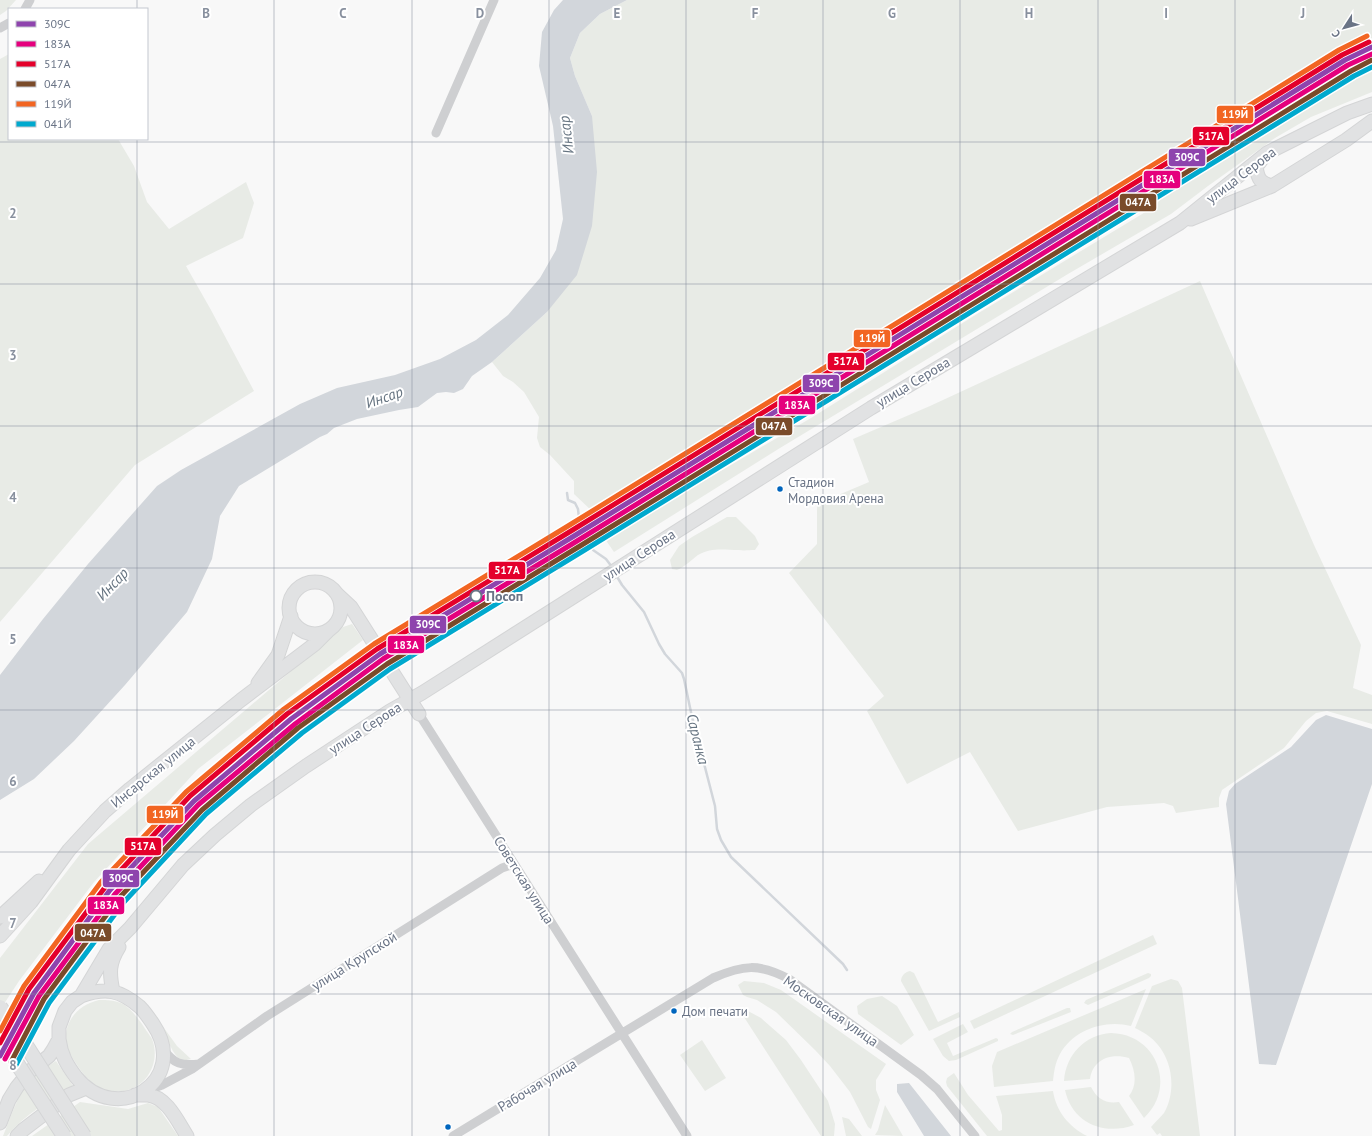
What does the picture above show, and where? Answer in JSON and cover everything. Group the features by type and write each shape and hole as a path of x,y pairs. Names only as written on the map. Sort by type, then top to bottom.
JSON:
{"main road":[{"path":"0,1007 84,1136"},
{"path":"0,1037 64,1136"}],"street":[{"path":"436,133 494,0"},
{"name":"улица Серова","path":"0,1123 9,1100 17,1087 30,1071 49,1056 58,1039 59,1027 63,1016 72,1002 81,996 109,949 130,928 183,865 251,805 306,766 871,408 1180,223 1267,153 1348,113 1372,104"},
{"name":"улица Серова","path":"1180,223 1211,212 1272,186 1346,140 1372,121"},
{"path":"1267,153 1256,167 1256,171 1263,183 1272,186"},
{"path":"331,628 340,614 341,607 336,593 330,587 316,583 308,584 295,592 291,599 291,616 294,623 306,633 322,633 346,621 361,624"},
{"name":"Советская улица","path":"336,593 351,607 686,1136"},
{"name":"Инсарская улица","path":"252,692 278,655 291,616"},
{"name":"Инсарская улица","path":"0,917 62,859 105,812 130,789 315,644 331,628"},
{"name":"Инсарская улица","path":"0,936 31,902 62,859"},
{"name":"улица Крупской","path":"138,1094 178,1078 267,1016 496,872 514,864"},
{"name":"улица Серова","path":"113,991 110,975 111,962 130,928"},
{"name":"Московская улица","path":"621,1034 713,978 727,972 751,968 774,972 788,979 921,1075 937,1089 975,1136"},
{"path":"81,996 91,993 113,991 133,1001 143,1010 156,1028 168,1056 179,1064 199,1064"},
{"name":"Рабочая улица","path":"453,1136 621,1034"},
{"path":"58,1039 60,1050 66,1063 86,1088 101,1096 112,1099 122,1099 138,1094 155,1080 161,1072 164,1060 164,1049"},
{"path":"17,1136 69,1095 86,1088"},
{"path":"138,1094 149,1095 159,1099 168,1107 187,1136"}],"shaded area":[{"path":"0,0 16,0 6,11 0,15"},
{"path":"627,0 1372,0 1372,38 1340,54 1292,83 593,512 574,494 574,481 550,455 540,447 537,438 539,417 524,392 513,382 503,376 492,362 547,312 592,116 575,76 570,58 580,33 600,14"},
{"path":"8,55 8,140 119,140 134,166 147,202 169,229 246,182 254,203 243,238 186,266 254,391 135,465 0,622 0,59"},
{"path":"1372,60 1372,92 1311,117 1275,138 1171,214 1068,274 780,448 614,552 605,539 811,418 977,314 1152,208 1198,162 1278,110"},
{"path":"1200,281 1314,545 1361,645 1353,688 1372,695 1372,724 1327,711 1316,713 1306,721 1284,748 1222,790 1219,798 1219,807 1176,813 1173,806 1164,803 1107,807 1018,831 970,752 907,784 867,711 884,696 789,573 817,544 817,504 869,482 853,439 930,406"},
{"path":"727,517 736,517 755,536 759,544 755,550 718,550 703,552 677,570 672,569 670,560 679,546"},
{"path":"352,624 363,640 198,769 94,882 19,981 0,1010 0,958 88,844 343,627"},
{"path":"1153,935 1157,944 974,1029 970,1021"},
{"path":"910,971 914,973 938,1022 959,1012 960,1017 929,1031 901,981 904,974"},
{"path":"1148,973 1151,974 1149,978 1088,1005 1084,1003 1086,1000"},
{"path":"1171,979 1178,981 1182,988 1200,1136 1162,1136 1160,1133 1157,1135 1151,1127 1164,1113 1168,1105 1171,1087 1170,1069 1163,1052 1156,1042 1135,1028 1152,986"},
{"path":"744,981 764,983 781,990 886,1064 876,1080 876,1090 880,1100 871,1129 868,1127 850,1092 830,1066 776,1012 757,1000 743,995 738,985"},
{"path":"1146,989 1131,1026 1121,1024 1101,1025 1081,1033 1073,1039 1060,1054 1054,1071 1053,1081 994,1087 992,1066 997,1052"},
{"path":"882,996 897,1006 914,1035 901,1045 858,1014 857,1006 867,999"},
{"path":"99,1000 114,1001 126,1006 138,1018 152,1039 155,1055 151,1070 142,1082 136,1087 128,1090 112,1091 99,1088 88,1079 79,1068 68,1049 66,1032 72,1018 83,1007"},
{"path":"1070,1008 1071,1012 1013,1035 1010,1034 1012,1032"},
{"path":"748,1011 761,1018 786,1040 801,1060 828,1101 835,1124 834,1136 821,1136 742,1014"},
{"path":"963,1024 968,1032 947,1043 953,1056 996,1038 998,1041 956,1060 949,1061 943,1056 933,1039"},
{"path":"164,1028 177,1046 191,1059 182,1061 178,1058 170,1046"},
{"path":"1111,1033 1127,1036 1140,1042 1150,1052 1157,1064 1160,1078 1159,1092 1154,1105 1144,1118 1129,1096 1134,1087 1135,1077 1129,1058 1116,1056 1104,1059 1095,1067 1090,1079 1064,1081 1069,1062 1078,1048 1093,1038"},
{"path":"702,1040 726,1078 705,1091 680,1055"},
{"path":"56,1061 73,1086 29,1114 7,1136 3,1136 15,1106 26,1086 43,1069"},
{"path":"954,1073 968,1095 999,1131 1002,1130 1002,1115 996,1096 1053,1091 1057,1105 1064,1118 1087,1136 987,1136 947,1086 947,1078"},
{"path":"1091,1087 1096,1095 1102,1100 1119,1102 1134,1125 1112,1129 1091,1124 1082,1118 1075,1111 1065,1090"},
{"path":"80,1102 128,1109 148,1103 158,1107 178,1136 32,1136"},
{"path":"885,1105 903,1136 875,1135 878,1130"},
{"path":"842,1117 849,1119 862,1136 846,1136"}],"water":[{"name":"Инсар","path":"563,0 627,0 600,14 580,33 570,58 575,76 592,116 597,172 592,226 577,275 547,312 492,362 472,376 463,389 454,393 437,393 418,407 357,419 334,428 327,434 239,486 220,516 212,559 187,612 125,685 74,741 34,779 0,800 0,675 88,564 157,486 181,470 300,404 337,388 395,375 440,359 476,340 508,315 540,278 556,250 563,219 553,126 539,66 542,32 554,10"},
{"path":"1326,715 1372,729 1372,784 1276,1065 1259,1064 1226,804 1229,791 1235,784 1291,747 1316,720"},
{"path":"909,1083 951,1136 924,1136 897,1092 897,1084"}],"waterway":[{"name":"Саранка","path":"567,493 568,500 575,503 578,509 579,518 593,550 606,559 612,567"},
{"name":"Саранка","path":"616,575 622,585 644,612 665,654 682,673 715,806 717,829 721,840 731,857 843,964 847,970"}],"transit line":[{"name":"119Й","path":"0,1031 24,986 101,882 186,792 284,709 374,644 568,526 1339,50 1367,36"},
{"name":"517А","path":"0,1043 29,989 106,886 190,796 287,714 377,649 571,531 1342,55 1369,42"},
{"name":"309С","path":"0,1056 34,993 110,890 194,801 291,719 380,654 574,536 1345,60 1372,47"},
{"name":"183А","path":"5,1059 39,996 115,894 198,805 295,724 383,659 577,541 1348,65 1372,54"},
{"name":"047А","path":"11,1062 44,999 119,898 202,810 298,728 387,664 1351,71 1372,60"},
{"name":"041Й","path":"16,1065 49,1003 124,902 206,814 302,733 390,669 1354,76 1372,67"}],"place":[{"name":"Стадион Мордовия Арена","path":"780,489"},
{"name":"Посоп","path":"476,596"},
{"name":"Дом печати","path":"674,1011"}]}
